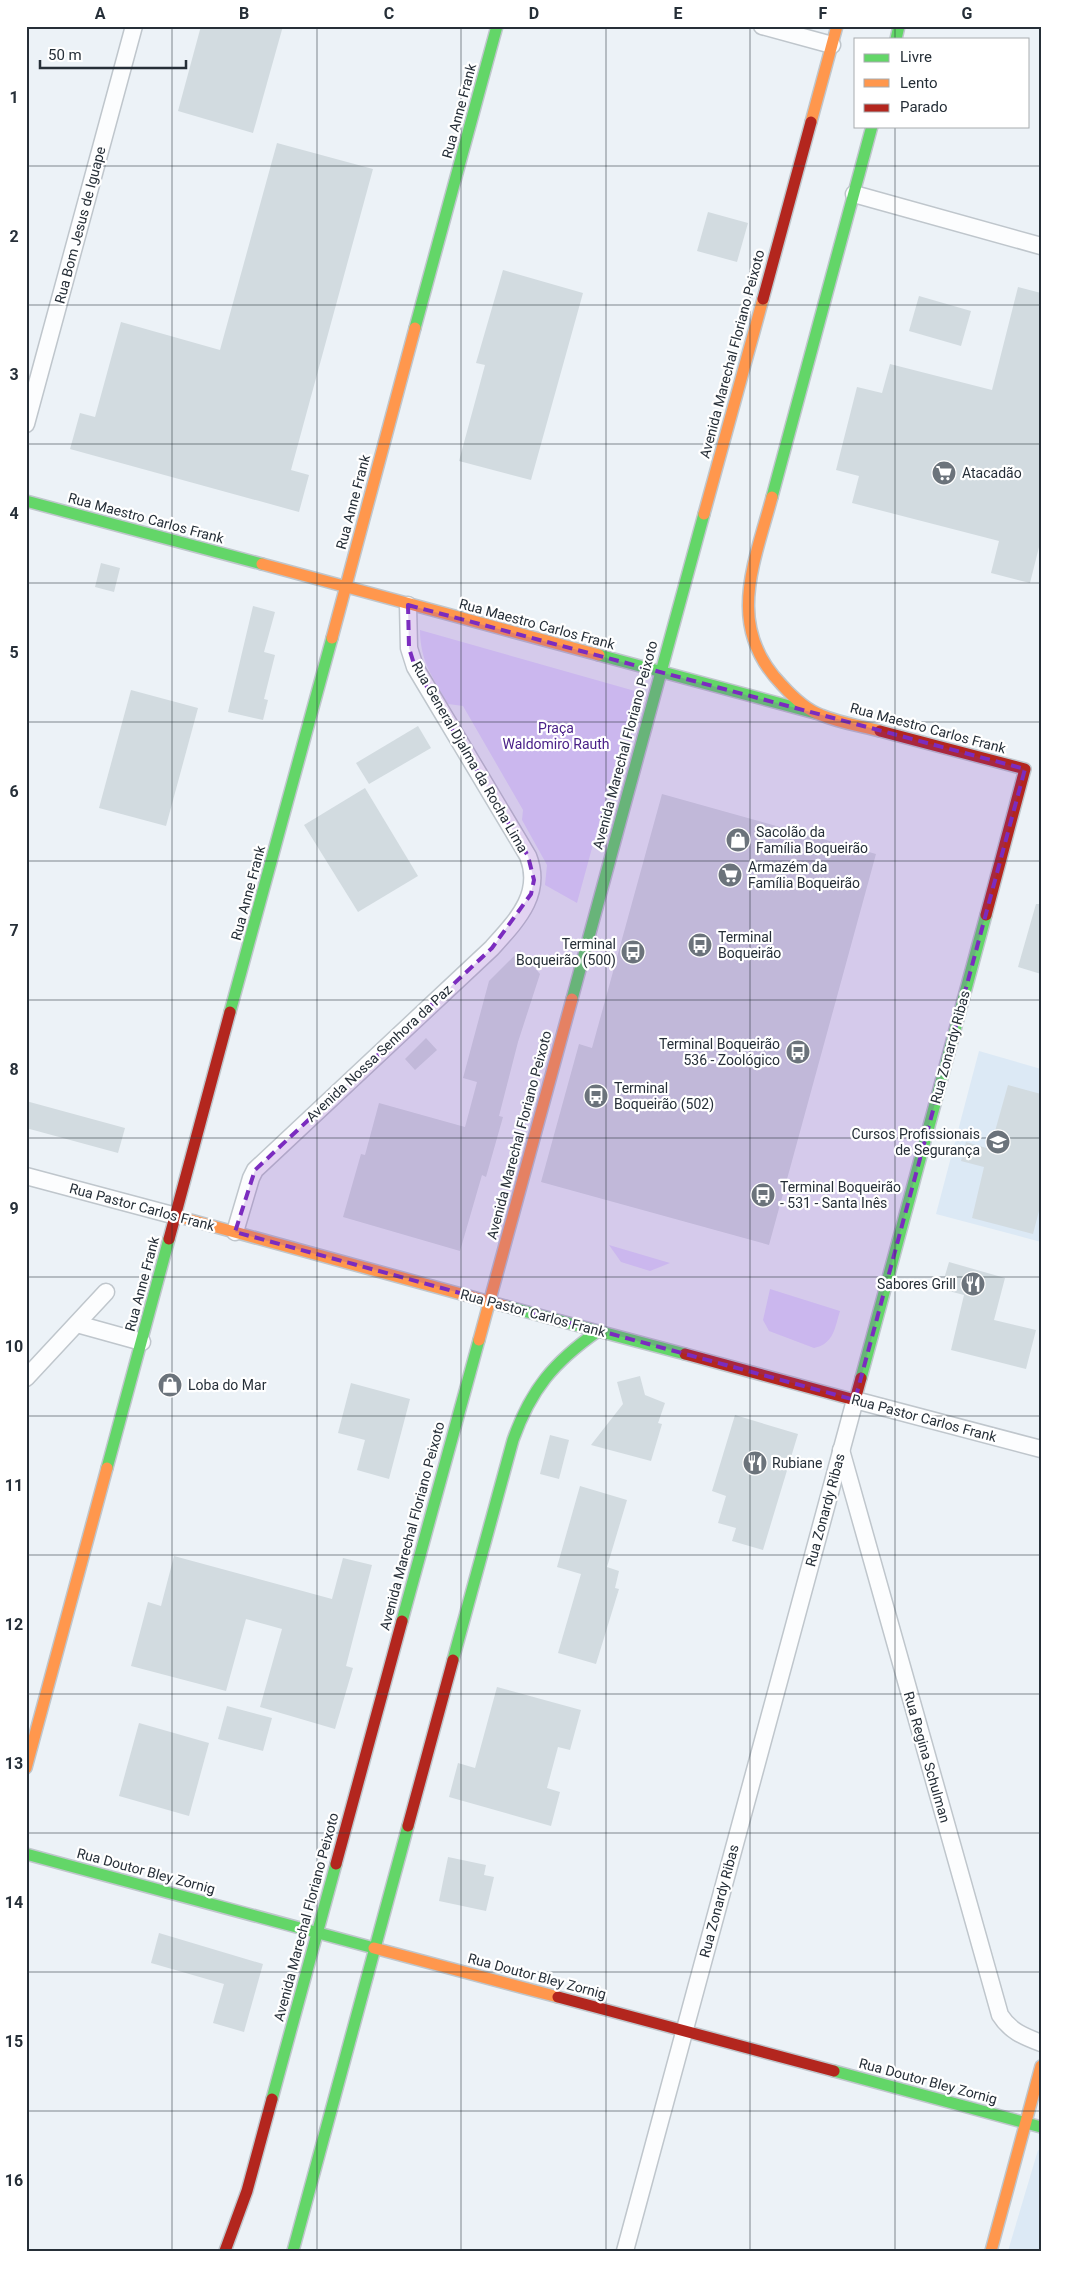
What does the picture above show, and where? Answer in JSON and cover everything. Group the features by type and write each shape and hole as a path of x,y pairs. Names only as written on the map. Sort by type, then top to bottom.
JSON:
{"main road":[{"name":"Rua Anne Frank","path":"26,1768 497,26"},
{"name":"Avenida Marechal Floriano Peixoto","path":"225,2251 246,2191 837,26"},
{"path":"820,715 792,697 769,672 753,641 748,623 748,586 871,128"},
{"name":"Rua Maestro Carlos Frank","path":"26,501 1029,770"},
{"name":"Rua Zonardy Ribas","path":"855,1400 1029,770"},
{"name":"Rua Pastor Carlos Frank","path":"176,1216 855,1400"},
{"path":"293,2251 520,1417 544,1375 560,1358 598,1331"},
{"name":"Rua Doutor Bley Zornig","path":"26,1854 1041,2127"},
{"path":"991,2251 1041,2066"}],"street":[{"name":"Rua Bom Jesus de Iguape","path":"26,424 134,26"},
{"path":"762,26 832,45"},
{"path":"854,194 1041,246"},
{"name":"Rua General Djalma da Rocha Lima","path":"408,605 409,648 415,667 528,856 534,880"},
{"name":"Avenida Nossa Senhora da Paz","path":"234,1232 250,1178 255,1170 492,948 522,911 531,894 534,880"},
{"name":"Rua Pastor Carlos Frank","path":"26,1176 176,1216"},
{"path":"26,1378 106,1292"},
{"path":"77,1324 142,1342"},
{"name":"Rua Pastor Carlos Frank","path":"855,1400 1041,1449"},
{"name":"Rua Zonardy Ribas","path":"625,2251 855,1400"},
{"name":"Rua Regina Schulman","path":"841,1450 1000,2015 1007,2026 1017,2034 1041,2043"}],"highlighted area":[{"path":"408,605 1025,769 855,1400 235,1232 255,1170 492,948 531,894 534,880 528,856 415,667 409,648"}],"shaded area":[{"name":"Cursos Profissionais de Segurança","path":"979,1051 1041,1069 1041,1242 936,1214"},
{"path":"1038,2150 1041,2151 1041,2251 1008,2251"}],"green space":[{"name":"Praça Waldomiro Rauth","path":"420,630 635,691 577,903 545,885 547,865 522,820 523,810 463,706 448,704 437,686 428,669 422,651"},
{"path":"609,1245 670,1263 650,1271 621,1262"},
{"path":"770,1289 840,1311 830,1339 821,1346 814,1348 769,1331 763,1320"}],"building":[{"path":"201,26 283,26 253,133 178,111"},
{"path":"277,143 373,169 291,470 309,475 299,512 70,449 80,413 95,417 121,322 220,350"},
{"path":"708,212 748,223 737,262 697,251"},
{"path":"503,270 583,293 531,480 459,461 485,365 476,363"},
{"name":"Atacadão","path":"1018,287 1041,293 1041,539 1030,583 991,573 999,541 852,503 859,476 836,470 857,387 882,393 890,364 992,390"},
{"path":"919,296 971,311 961,346 909,331"},
{"path":"101,563 120,568 114,592 95,587"},
{"path":"253,606 275,612 264,652 275,655 264,699 268,700 263,720 228,712"},
{"path":"131,690 198,708 166,826 99,808"},
{"path":"418,726 431,748 369,784 356,763"},
{"path":"365,788 418,876 358,912 304,825"},
{"name":"Terminal Boqueirão","path":"662,794 876,854 769,1245 541,1182 579,1044 592,1048"},
{"path":"1036,904 1041,904 1041,974 1018,967"},
{"path":"520,950 540,974 518,1042 499,1116 503,1117 486,1177 482,1175 460,1251 343,1217 361,1154 365,1155 379,1103 465,1127 477,1082 463,1078 489,981"},
{"path":"426,1038 437,1050 415,1070 405,1059"},
{"path":"1008,1085 1041,1094 1041,1203 1033,1234 972,1218 984,1167 961,1161 966,1142 990,1149"},
{"path":"26,1101 125,1128 118,1153 26,1128"},
{"path":"949,1262 1005,1278 994,1320 1036,1330 1026,1369 951,1350 964,1295 941,1289"},
{"path":"640,1376 645,1395 665,1403 658,1423 662,1424 651,1461 591,1445 623,1404 617,1382"},
{"path":"351,1383 410,1399 389,1479 357,1470 365,1440 338,1433"},
{"name":"Rubiane","path":"735,1415 798,1434 763,1550 732,1541 736,1528 718,1523 726,1496 712,1491"},
{"path":"550,1435 569,1440 559,1479 540,1474"},
{"path":"580,1486 627,1500 607,1567 619,1571 615,1588 619,1589 596,1664 558,1653 581,1574 557,1567"},
{"path":"174,1556 332,1599 343,1558 372,1565 346,1666 353,1668 335,1729 260,1707 282,1629 246,1619 226,1691 131,1666 148,1602 161,1606"},
{"path":"497,1687 581,1710 570,1750 558,1747 547,1788 560,1792 551,1826 449,1797 458,1763 475,1768"},
{"path":"227,1706 272,1718 263,1751 218,1739"},
{"path":"139,1723 209,1743 189,1816 119,1796"},
{"path":"448,1857 486,1865 484,1875 494,1877 486,1911 439,1901"},
{"path":"159,1933 263,1964 244,2032 213,2023 224,1984 151,1963"}],"traffic: fast":[{"path":"415,328 497,26"},
{"path":"896,38 899,26"},
{"path":"772,497 871,128"},
{"path":"26,501 262,564"},
{"path":"572,999 704,514"},
{"path":"230,1012 332,638"},
{"path":"599,655 815,713"},
{"path":"861,1378 986,915"},
{"path":"107,1468 169,1239"},
{"path":"505,1306 598,1331"},
{"path":"453,1660 513,1440 536,1391 569,1354 598,1331 685,1354"},
{"path":"402,1621 479,1340"},
{"path":"293,2251 408,1826"},
{"path":"26,1854 374,1948"},
{"path":"272,2099 336,1864"},
{"path":"834,2071 1041,2127"}],"traffic: slow":[{"path":"811,122 837,26"},
{"path":"704,514 763,299"},
{"path":"332,638 415,328"},
{"path":"772,497 752,571 749,594 749,618 754,641 764,663 795,698 816,713 828,718 880,731"},
{"path":"262,564 599,655"},
{"path":"479,1340 572,999"},
{"path":"176,1216 505,1306"},
{"path":"26,1768 107,1468"},
{"path":"374,1948 558,1997"},
{"path":"991,2251 1041,2066"}],"traffic: jam":[{"path":"763,299 811,122"},
{"path":"880,731 1025,769 986,915"},
{"path":"169,1239 230,1012"},
{"path":"685,1354 855,1400 861,1378"},
{"path":"336,1864 402,1621"},
{"path":"408,1826 453,1660"},
{"path":"558,1997 834,2071"},
{"path":"225,2251 247,2191 272,2099"}],"place":[{"name":"Atacadão","path":"944,473"},
{"name":"Sacolão da Família Boqueirão","path":"738,840"},
{"name":"Armazém da Família Boqueirão","path":"730,875"},
{"name":"Terminal Boqueirão","path":"700,945"},
{"name":"Terminal Boqueirão (500)","path":"633,952"},
{"name":"Terminal Boqueirão 536 - Zoológico","path":"798,1052"},
{"name":"Terminal Boqueirão (502)","path":"596,1096"},
{"name":"Cursos Profissionais de Segurança","path":"998,1142"},
{"name":"Terminal Boqueirão - 531 - Santa Inês","path":"763,1195"},
{"name":"Sabores Grill","path":"973,1284"},
{"name":"Loba do Mar","path":"170,1385"},
{"name":"Rubiane","path":"755,1463"}]}
